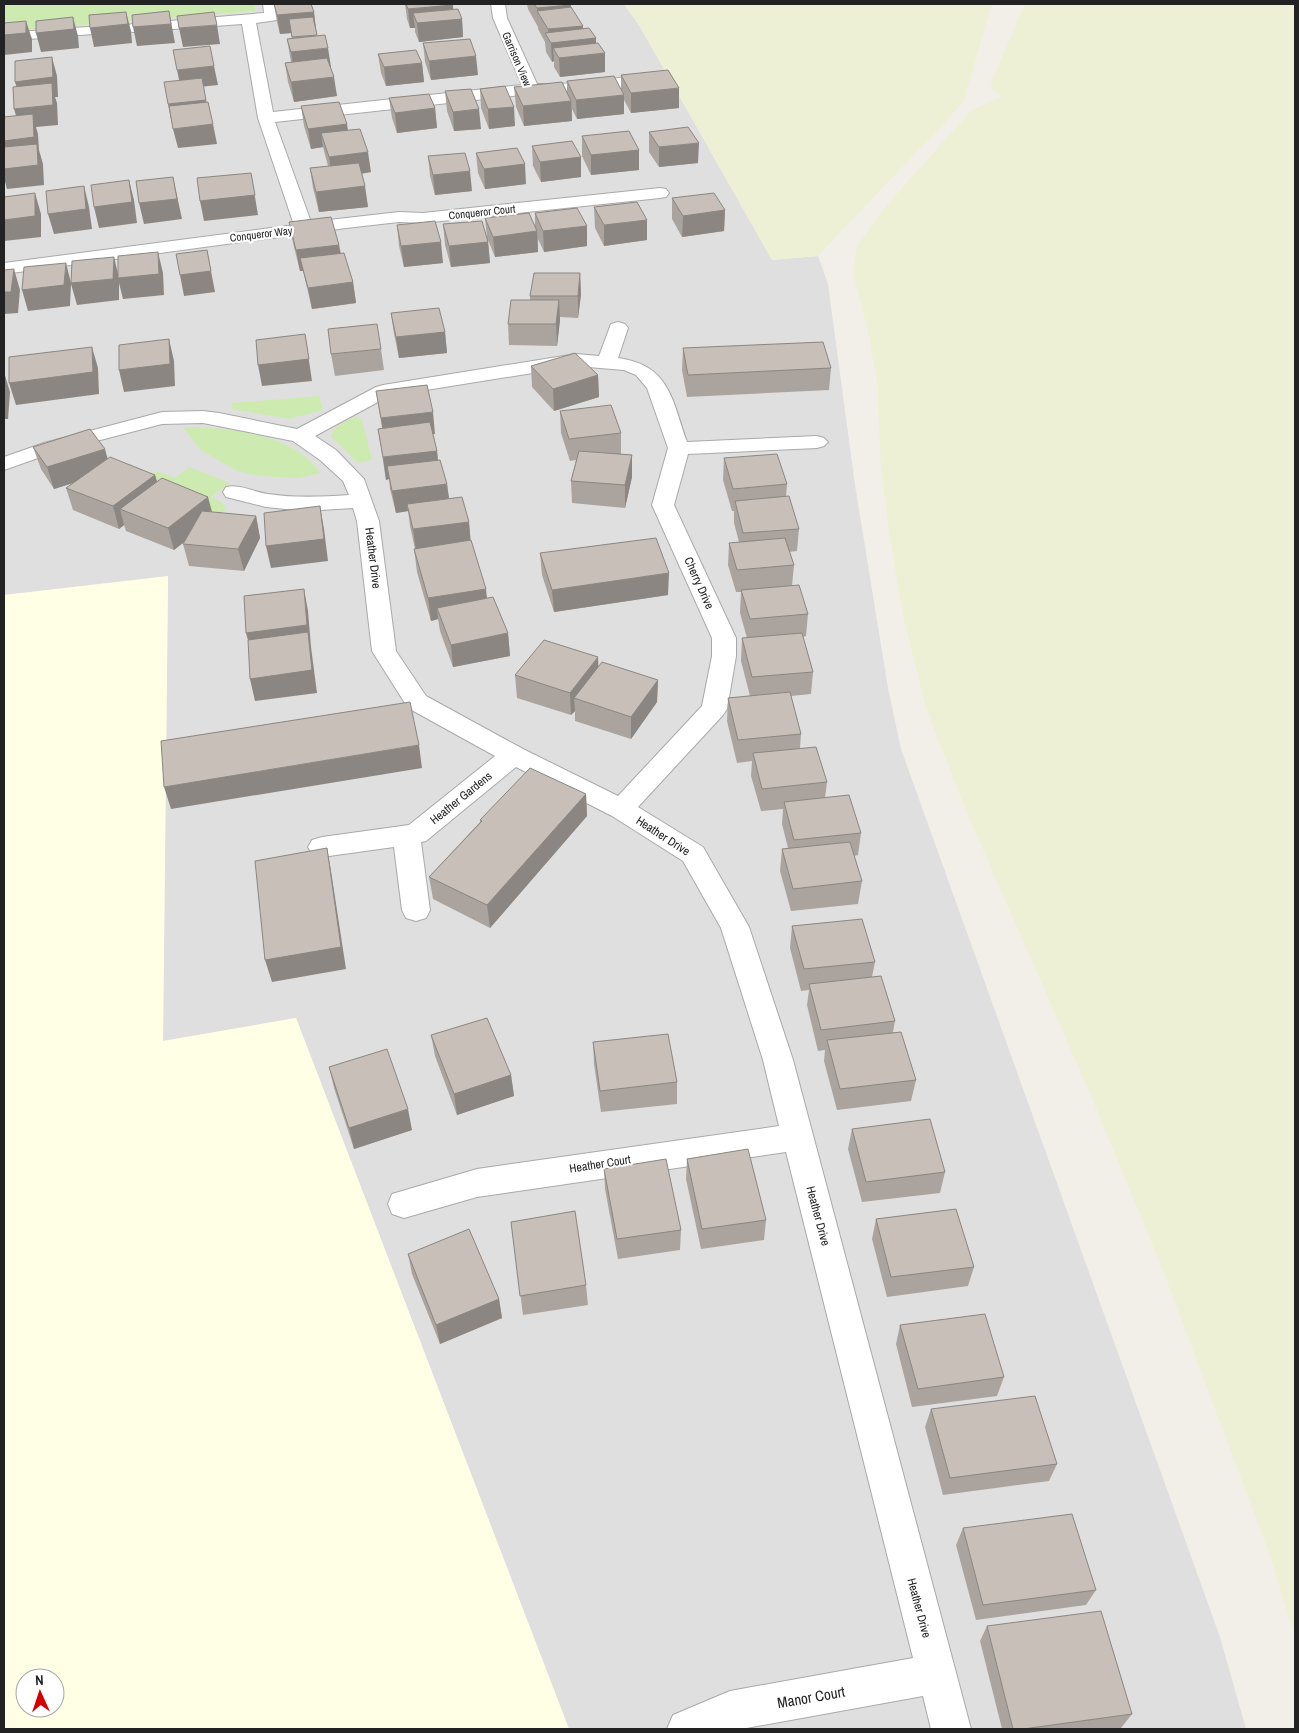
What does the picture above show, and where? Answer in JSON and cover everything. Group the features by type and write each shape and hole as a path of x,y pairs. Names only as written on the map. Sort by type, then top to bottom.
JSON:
{"street":[{"name":"Garrison View","path":"266,118 531,89 500,18 498,4"},
{"path":"133,28 248,19 271,10"},
{"name":"Conqueror Way","path":"4,269 304,228 266,118 248,19"},
{"path":"4,37 101,30"},
{"path":"531,89 561,89 657,79"},
{"name":"Conqueror Court","path":"304,228 399,217 423,218 660,193"},
{"path":"607,362 618,328"},
{"path":"300,436 383,391 576,360 628,365 644,371 657,386 679,448 817,442"},
{"name":"Heather Drive","path":"4,464 51,447 162,418 203,417 219,419 300,436 318,447 353,479 368,521 384,651 417,702 514,755 621,809 693,854 735,927 778,1060 951,1729"},
{"name":"Cherry Drive","path":"621,809 714,709 724,656 724,638 663,505 679,448"},
{"path":"234,492 266,500 305,504 362,501"},
{"name":"Heather Gardens","path":"322,847 416,834 514,755"},
{"path":"406,835 416,910"},
{"name":"Heather Court","path":"404,1204 477,1183 688,1151 797,1137"},
{"name":"Manor Court","path":"687,1729 730,1711 937,1674"}],"shaded area":[{"path":"255,4 624,4 639,25 772,260 818,256 828,284 855,485 888,688 901,749 1220,1637 1246,1729 569,1729 296,1018 163,1041 168,577 4,595 4,32 255,11"},
{"path":"624,4 992,4 963,103 818,256 772,260 639,25"},
{"path":"1025,4 1295,4 1295,1636 1269,1553 1162,1268 1091,1096 967,813 926,708 903,617 881,469 877,383 868,330 852,271 857,246 886,206 972,110 1003,96 993,91 991,83"},
{"path":"168,576 163,1041 296,1018 569,1729 4,1729 4,595"}],"green space":[{"path":"4,4 255,4 255,11 4,32"},
{"path":"319,396 323,410 289,419 232,409 232,403"},
{"path":"354,417 362,419 372,460 358,463 331,437 337,427"},
{"path":"183,427 226,429 270,438 300,452 321,473 298,478 259,476 237,471 199,449"},
{"path":"189,467 230,483 211,497 222,502 226,510 214,519 133,485 152,472 175,478"}],"building":[{"path":"274,4 311,4 314,12 277,15"},
{"path":"406,4 452,4 453,5 408,9"},
{"path":"534,4 570,4 571,5 537,8"},
{"path":"571,7 583,26 548,29 537,11"},
{"path":"458,9 462,19 417,23 413,13"},
{"path":"169,11 171,24 133,27 132,15"},
{"path":"126,12 128,24 90,28 89,15"},
{"path":"214,12 217,25 179,28 177,16"},
{"path":"73,17 74,29 36,33 36,21"},
{"path":"313,17 317,35 292,37 289,19"},
{"path":"26,21 26,33 4,35 4,23"},
{"path":"589,28 596,38 551,43 545,33"},
{"path":"325,35 328,48 291,52 287,39"},
{"path":"470,39 476,56 429,61 423,43"},
{"path":"598,43 605,53 559,58 553,48"},
{"path":"210,46 214,66 177,70 173,50"},
{"path":"416,50 422,63 384,67 378,54"},
{"path":"52,57 53,77 15,82 15,61"},
{"path":"327,58 334,77 291,82 285,63"},
{"path":"668,70 679,88 631,93 621,75"},
{"path":"614,76 624,95 576,100 567,81"},
{"path":"202,78 206,100 168,104 164,82"},
{"path":"562,82 571,101 523,106 514,87"},
{"path":"52,83 53,105 14,109 13,87"},
{"path":"505,86 514,107 488,109 480,89"},
{"path":"471,89 479,109 453,112 445,91"},
{"path":"429,94 435,108 395,113 389,98"},
{"path":"208,102 213,124 173,129 169,106"},
{"path":"339,102 347,124 308,129 301,106"},
{"path":"33,114 34,137 4,141 4,117"},
{"path":"688,127 699,143 659,147 649,132"},
{"path":"360,129 368,152 329,157 321,133"},
{"path":"629,131 639,150 591,155 582,136"},
{"path":"572,141 581,157 540,162 532,146"},
{"path":"37,144 38,165 4,169 4,147"},
{"path":"517,148 525,164 484,169 476,153"},
{"path":"465,153 470,171 433,175 428,156"},
{"path":"359,163 365,186 316,192 310,168"},
{"path":"251,173 255,195 200,201 197,178"},
{"path":"173,177 177,199 139,203 136,181"},
{"path":"129,180 132,202 94,207 91,185"},
{"path":"84,186 86,209 48,214 46,191"},
{"path":"35,193 35,216 4,220 4,197"},
{"path":"714,193 725,210 683,216 672,198"},
{"path":"637,202 647,220 604,225 594,207"},
{"path":"577,208 587,226 543,231 535,213"},
{"path":"529,213 537,231 493,237 485,218"},
{"path":"331,217 339,245 296,250 289,222"},
{"path":"435,221 441,242 401,246 397,225"},
{"path":"482,221 488,242 449,246 443,224"},
{"path":"207,250 211,271 180,275 176,254"},
{"path":"158,252 159,274 118,278 118,256"},
{"path":"344,253 353,282 308,288 300,258"},
{"path":"114,257 113,279 71,283 72,261"},
{"path":"66,263 64,285 22,290 24,267"},
{"path":"14,269 11,292 4,292 4,270"},
{"path":"534,273 580,273 578,296 530,296"},
{"path":"511,300 559,300 556,324 508,324"},
{"path":"439,308 445,332 396,337 391,313"},
{"path":"377,324 381,349 331,354 328,329"},
{"path":"305,334 309,359 258,365 256,340"},
{"path":"169,339 170,364 119,370 119,345"},
{"path":"823,342 831,368 688,375 683,348"},
{"path":"92,347 93,372 9,383 9,357"},
{"path":"575,353 598,375 553,389 531,366"},
{"path":"427,385 433,412 381,418 376,391"},
{"path":"611,405 621,433 569,439 560,411"},
{"path":"430,422 437,451 383,457 378,429"},
{"path":"90,429 105,449 47,467 33,447"},
{"path":"579,451 632,455 625,485 571,481"},
{"path":"777,454 787,484 733,489 724,458"},
{"path":"110,457 155,475 113,506 66,488"},
{"path":"440,460 447,484 392,491 387,466"},
{"path":"162,478 208,497 168,528 120,509"},
{"path":"789,496 799,529 743,533 735,501"},
{"path":"462,497 469,522 413,529 407,504"},
{"path":"320,506 324,539 266,546 264,513"},
{"path":"202,511 256,516 238,549 183,544"},
{"path":"656,538 669,573 552,590 540,553"},
{"path":"785,538 794,565 737,570 729,543"},
{"path":"471,540 486,589 428,598 414,549"},
{"path":"799,585 808,614 750,619 741,590"},
{"path":"304,589 307,625 246,633 244,596"},
{"path":"493,597 508,633 451,645 437,608"},
{"path":"308,632 312,670 250,679 248,640"},
{"path":"802,633 813,672 752,677 742,638"},
{"path":"544,640 598,657 570,693 515,675"},
{"path":"602,662 658,680 631,717 574,698"},
{"path":"790,692 801,734 738,740 728,698"},
{"path":"410,702 419,745 164,787 161,741"},
{"path":"816,747 827,782 762,789 753,753"},
{"path":"530,768 586,794 487,905 429,877 482,821 480,820"},
{"path":"849,795 861,833 794,840 784,802"},
{"path":"850,842 862,881 793,889 782,849"},
{"path":"327,848 341,947 265,960 255,861"},
{"path":"862,919 875,962 804,969 792,926"},
{"path":"881,976 895,1021 821,1030 809,984"},
{"path":"487,1018 511,1075 454,1094 431,1035"},
{"path":"901,1032 916,1080 840,1089 827,1040"},
{"path":"668,1034 677,1082 600,1091 593,1042"},
{"path":"387,1049 408,1109 349,1128 329,1067"},
{"path":"930,1119 945,1172 866,1182 852,1129"},
{"path":"748,1149 766,1220 702,1229 687,1159"},
{"path":"666,1159 681,1230 617,1239 604,1169"},
{"path":"956,1209 974,1267 891,1277 876,1219"},
{"path":"575,1211 586,1285 520,1296 511,1222"},
{"path":"469,1229 499,1299 436,1325 408,1254"},
{"path":"985,1314 1004,1377 918,1389 900,1325"},
{"path":"1035,1396 1057,1464 950,1478 931,1409"},
{"path":"1072,1514 1096,1590 983,1605 963,1528"},
{"path":"1101,1611 1132,1714 1013,1729 987,1626"}]}
